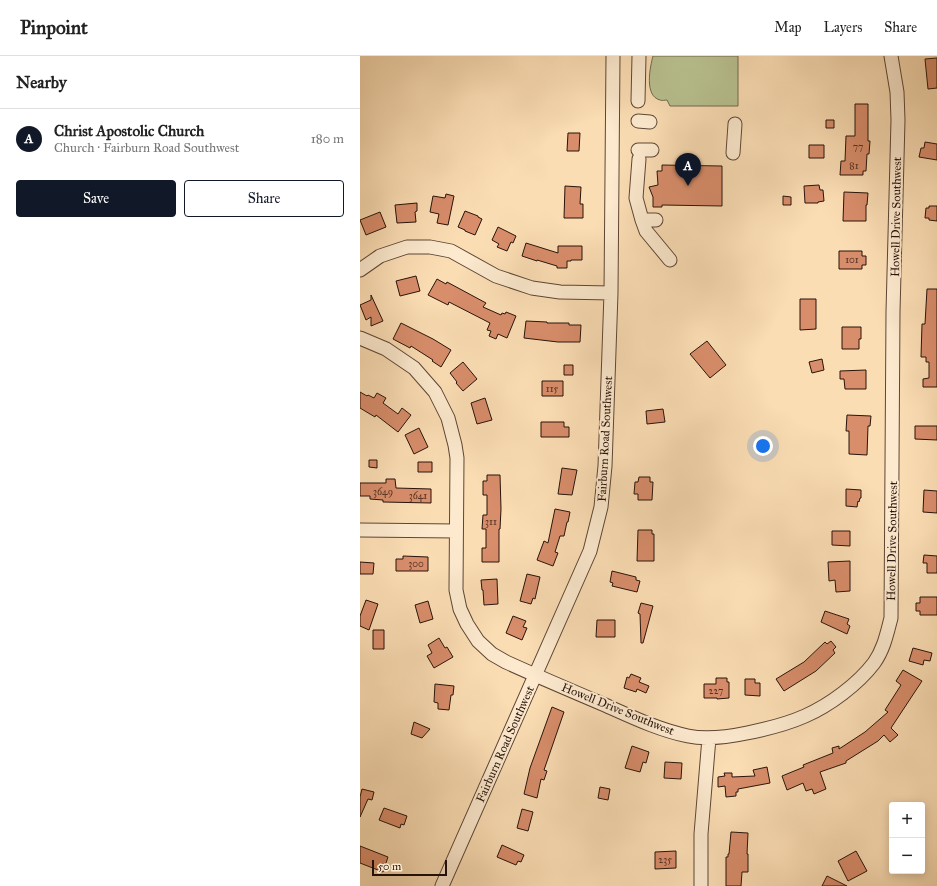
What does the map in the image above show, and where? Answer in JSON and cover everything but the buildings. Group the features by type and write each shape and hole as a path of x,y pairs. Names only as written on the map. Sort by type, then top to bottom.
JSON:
{"street":[{"name":"Fairburn Road Southwest","path":"442,886 590,551 601,507 605,466 611,293 613,56"},
{"path":"638,101 639,56"},
{"name":"Howell Drive Southwest","path":"360,338 386,349 414,368 435,392 448,418 457,458 456,590 460,608 467,624 478,641 492,654 506,662 628,715 667,730 689,736 709,738 732,736 766,729 805,716 843,693 875,662 886,640 891,618 893,312 898,120 897,92 892,56"},
{"path":"733,153 735,124"},
{"path":"652,150 638,154 636,198 646,231 670,260"},
{"path":"642,220 656,220"},
{"path":"360,270 380,256 407,247 430,247 451,251 496,276 532,288 560,292 611,293"},
{"path":"360,530 456,531"},
{"path":"701,886 701,834 709,738"}],"green space":[{"path":"653,56 738,56 738,106 670,106 667,100 661,100 655,97 652,93 649,81"}],"place":[{"name":"Christ Apostolic Church","path":"688,186"}]}
